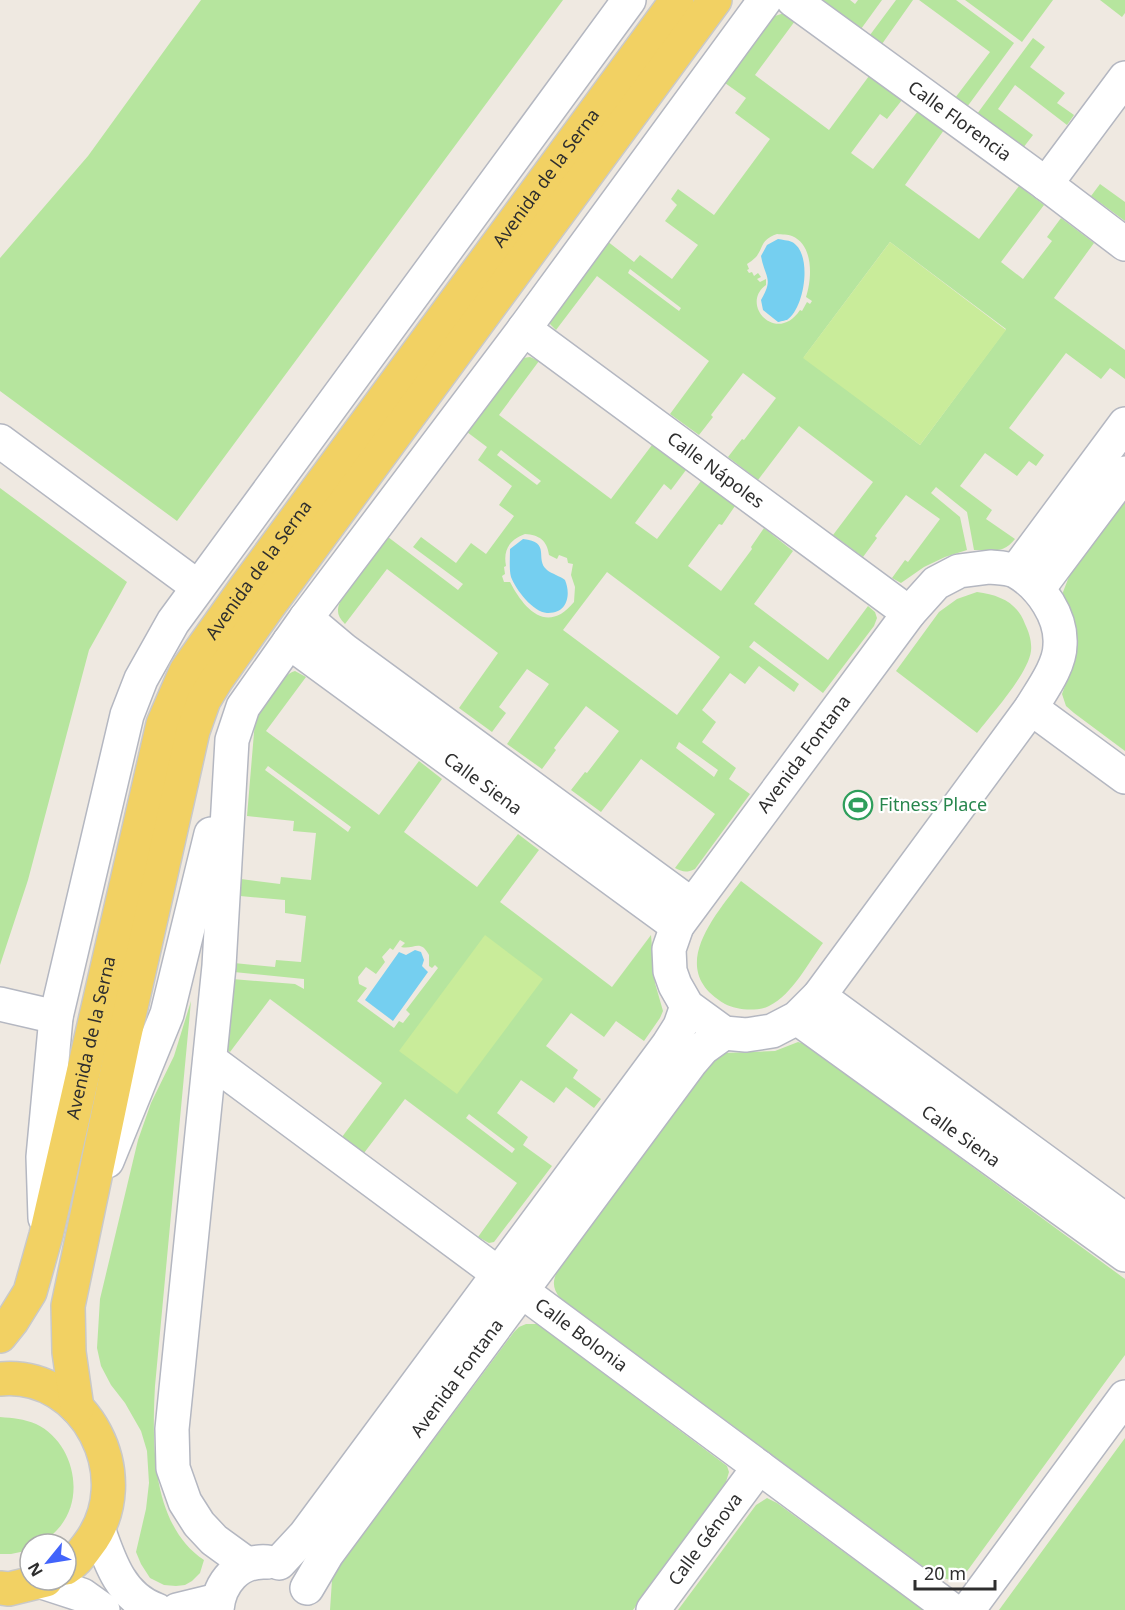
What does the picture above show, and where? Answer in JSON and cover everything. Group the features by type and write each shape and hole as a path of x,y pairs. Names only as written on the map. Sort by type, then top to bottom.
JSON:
{"main road":[{"name":"Avenida de la Serna","path":"0,1336 30,1292 46,1235 163,724 186,671 678,0"},
{"name":"Avenida de la Serna","path":"77,1408 69,1352 68,1306 123,1043 191,740 204,700 219,675 268,607 715,0"},
{"path":"0,1380 32,1382 56,1392 77,1408 98,1435 108,1466 109,1499 99,1531 78,1558"},
{"path":"0,1588 18,1586"}],"street":[{"name":"Avenida de la Serna","path":"46,1235 43,1156 56,1017 128,715 141,679 161,641 198,587 629,0"},
{"name":"Avenida de la Serna","path":"90,1201 167,1014 232,740 243,707 297,630 524,329 765,0"},
{"name":"Calle Florencia","path":"793,0 1125,244"},
{"path":"1046,184 1125,78"},
{"name":"Calle Nápoles","path":"524,329 909,613"},
{"path":"1027,580 1125,424"},
{"path":"0,441 198,587"},
{"path":"1027,580 1125,473"},
{"name":"Avenida Fontana","path":"218,1605 223,1585 234,1572 263,1564 305,1535 691,1062 703,1048 724,1033 687,1006 670,971 669,948 684,916 909,613 936,583 959,571 990,567 1027,580"},
{"path":"724,1033 746,1035 772,1031 808,1007 1031,708 1052,674 1060,646 1056,617 1027,580"},
{"name":"Calle Siena","path":"297,630 684,916"},
{"path":"1031,708 1125,777"},
{"name":"Avenida de la Serna","path":"232,740 219,966 172,1429 173,1468 186,1502 199,1524 214,1540 263,1564 290,1569 300,1577 310,1599"},
{"path":"0,1004 56,1017"},
{"name":"Avenida Fontana","path":"310,1599 327,1554 668,1045 680,1026 687,1006"},
{"name":"Calle Siena","path":"808,1007 1125,1220"},
{"name":"Calle Siena","path":"808,1007 1125,1255"},
{"name":"Calle Bolonia","path":"210,1060 952,1610"},
{"path":"968,1610 1125,1397"},
{"name":"Calle Génova","path":"653,1610 759,1467"},
{"path":"99,1531 110,1563 122,1584 146,1606 157,1610"},
{"path":"77,1592 103,1610"},
{"path":"177,1610 218,1605"}],"green space":[{"path":"201,0 563,0 177,521 0,391 0,258 88,156"},
{"path":"823,0 850,0 855,4 858,0 882,0 861,29"},
{"path":"896,0 913,0 882,44 870,35"},
{"path":"919,0 956,0 1014,43 967,107 955,98 990,52"},
{"path":"965,0 1053,0 1022,42"},
{"path":"1100,0 1125,0 1125,13 1122,17"},
{"path":"784,13 795,21 755,75 829,130 869,76 902,100 887,119 880,114 851,153 873,169 918,111 944,130 905,185 979,239 1019,186 1044,205 1001,262 1023,279 1052,241 1047,237 1061,218 1094,243 1054,298 1125,350 1125,379 1110,368 1101,379 1066,353 1009,428 1044,455 1036,466 1029,461 1017,476 985,453 960,486 992,510 986,519 1015,539 1011,544 997,550 974,550 967,512 936,487 931,493 960,517 967,550 924,567 901,583 892,578 905,560 908,562 940,519 906,495 875,536 877,538 863,557 833,535 873,482 799,426 758,480 728,457 776,398 743,373 699,435 670,414 709,361 597,276 556,330 550,324 550,318 607,241 634,262 640,255 672,279 698,245 665,221 677,205 671,199 678,189 714,215 770,139 735,113 746,98 725,83 775,16","holes":["777,234 792,236 804,247 810,263 806,297 812,301 810,304 807,302 802,311 800,310 791,320 781,324 772,323 759,311 757,302 759,293 766,285 766,279 760,282 757,279 761,277 758,273 754,276 747,270 749,269 747,264 756,257 765,241","890,242 1006,329 920,445 804,357","630,269 681,308 679,311 628,273"]},
{"path":"1033,38 1045,47 1030,67 1065,93 1057,103 1074,115 1067,125 1015,85 998,109 1033,135 1023,148 977,114"},
{"path":"1100,184 1125,202 1125,221 1091,196"},
{"path":"890,242 1006,330 920,445 803,358"},
{"path":"530,357 539,361 499,415 611,499 652,445 686,470 671,490 664,484 635,523 657,539 701,481 735,506 688,566 721,591 752,549 751,547 764,528 793,551 754,604 828,660 868,606 875,612 877,618 874,626 823,693 754,641 749,647 799,684 794,692 759,666 745,684 730,673 702,710 716,722 702,742 736,768 729,779 750,794 692,870 685,872 675,868 715,814 641,759 601,812 571,790 619,731 586,706 554,748 556,750 542,769 507,744 549,684 527,669 499,707 506,713 492,732 459,708 498,653 387,569 345,624 339,616 338,607 341,600 388,537 458,590 463,584 413,547 421,537 456,563 471,543 486,554 514,516 499,505 512,486 478,460 487,447 467,432 523,358","holes":["501,450 541,481 537,485 497,455","525,534 538,537 544,542 549,555 557,559 559,555 567,558 568,563 573,564 571,575 575,587 574,602 555,617 546,617 529,609 510,582 504,582 502,576 505,574 506,550 519,536","607,572 720,657 677,715 563,630","679,742 718,770 714,777 676,748"]},
{"path":"0,488 127,582 89,650 28,880 0,965"},
{"path":"1125,501 1125,751 1066,706 1062,694 1069,675 1063,592 1070,574"},
{"path":"977,592 1000,598 1017,610 1028,630 1031,651 1017,682 977,733 896,671 939,612 957,599"},
{"path":"295,671 306,677 266,731 379,815 419,761 442,779 404,832 477,887 518,834 539,850 500,902 612,987 651,935 655,983 663,1011 644,1041 616,1021 604,1037 571,1013 546,1046 578,1070 573,1078 601,1099 594,1108 566,1087 554,1103 521,1080 497,1113 528,1137 523,1145 552,1166 494,1242 489,1243 478,1237 517,1183 405,1099 364,1153 342,1137 382,1083 270,999 230,1052 226,1049 232,979 295,984 304,989 304,979 234,972 234,963 275,967 276,960 301,962 306,916 285,913 285,900 240,896 241,879 280,884 281,877 311,880 316,833 293,831 294,821 247,816 255,721 271,692","holes":["268,766 351,827 348,832 265,770","400,940 405,943 401,947 423,947 429,955 429,966 432,968 435,965 438,968 406,1010 410,1014 403,1023 399,1021 394,1028 357,1001 367,988 359,984 358,977 366,967 376,974 385,962 382,957 390,948 393,950","469,1114 515,1149 512,1153 466,1118"]},
{"path":"741,881 823,943 799,978 778,1001 753,1010 725,1004 708,990 699,976 697,960 701,943 709,927"},
{"path":"485,935 543,979 457,1094 399,1051"},
{"path":"191,1001 155,1386 154,1432 158,1481 164,1504 174,1526 187,1545 204,1560 200,1573 192,1581 176,1586 164,1585 150,1578 136,1552 146,1509 149,1483 147,1451 141,1431 101,1366 97,1348 100,1299 138,1140 151,1103 174,1056"},
{"path":"798,1042 805,1044 1125,1279 1125,1355 965,1574 954,1581 936,1576 560,1298 555,1288 554,1279 557,1272 715,1058 723,1053 775,1051"},
{"path":"526,1324 537,1324 543,1328 727,1466 729,1472 726,1482 633,1610 330,1610 332,1580 338,1568 514,1332"},
{"path":"0,1417 32,1422 49,1432 60,1444 67,1457 74,1488 72,1503 66,1517 55,1532 18,1532 18,1553 0,1554"},
{"path":"1125,1438 1125,1610 999,1610"},
{"path":"767,1498 923,1610 678,1610 756,1505"}],"water":[{"path":"778,239 792,242 799,248 803,257 804,281 802,293 793,314 787,320 778,322 763,310 761,300 768,282 761,256 767,245"},
{"path":"523,539 537,544 540,547 543,566 565,580 567,597 564,607 560,610 547,613 536,609 513,582 510,571 510,549"},
{"path":"415,950 421,952 424,960 422,966 428,972 393,1021 365,1000 399,952 406,955"}],"place":[{"name":"Fitness Place","path":"858,805"}]}
